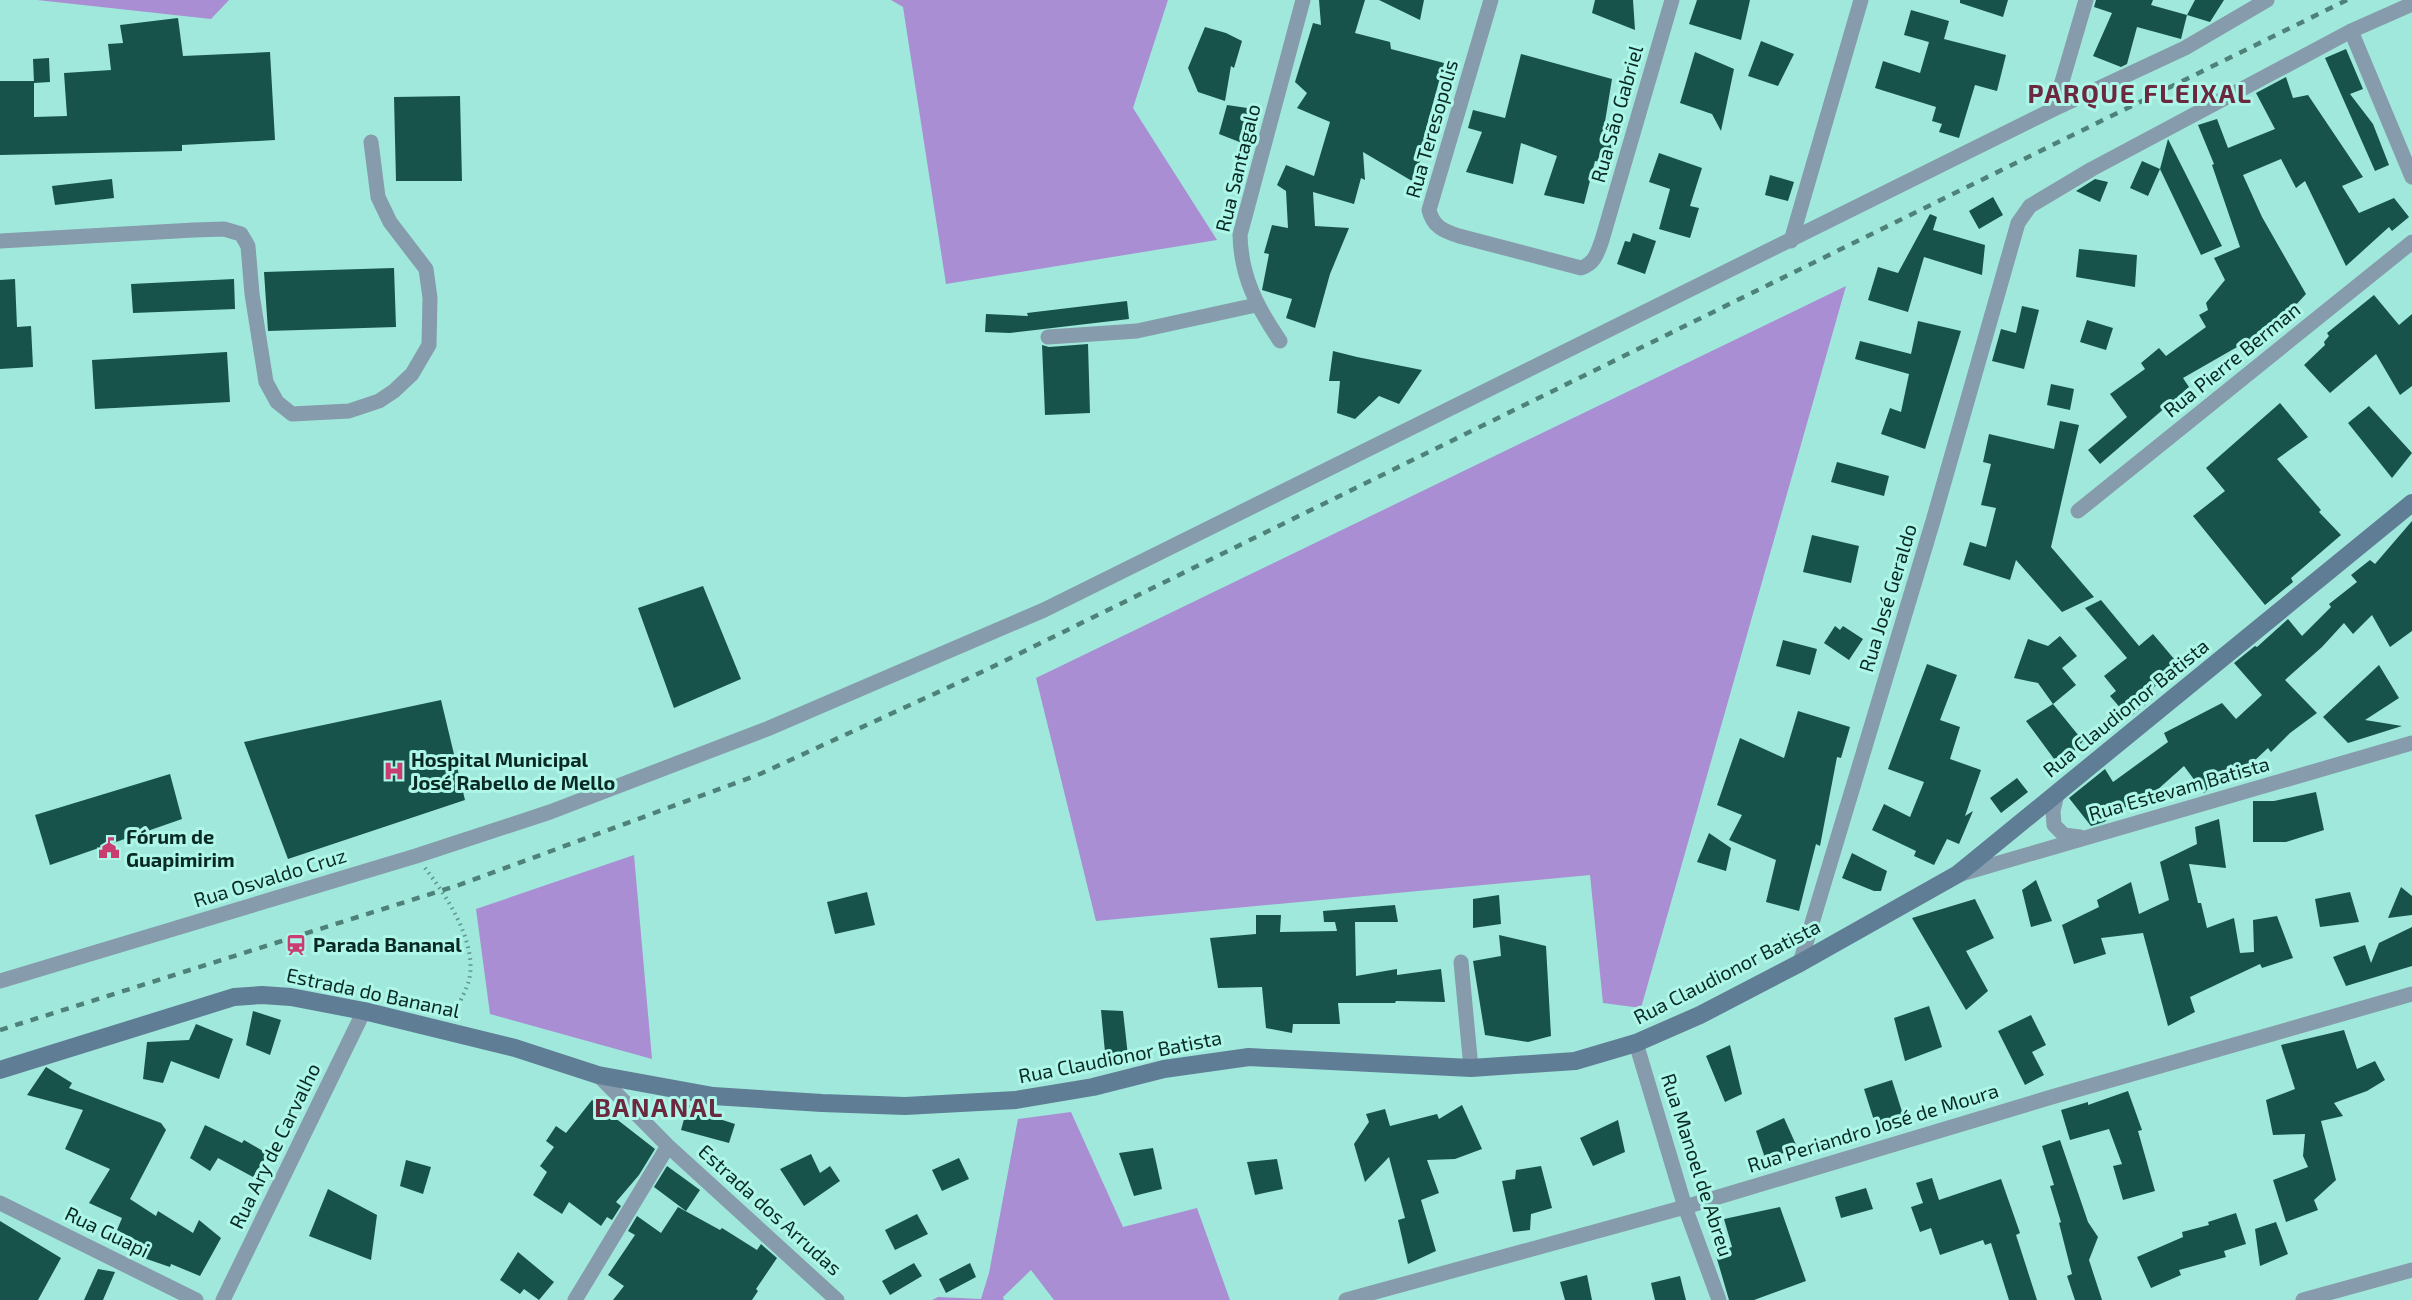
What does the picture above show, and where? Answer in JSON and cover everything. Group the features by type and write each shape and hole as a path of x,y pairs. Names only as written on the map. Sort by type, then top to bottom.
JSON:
{"main road":[{"name":"Rua Claudionor Batista","path":"598,1075 713,1096 905,1106 965,1105 1058,1095 1164,1069 1249,1057 1471,1068 1575,1061 1636,1043 1700,1015 1800,963 1958,874 2412,503"},
{"name":"Estrada do Bananal","path":"0,1070 234,997 262,995 291,997 447,1030 515,1048 598,1075"}],"street":[{"name":"Rua Santagalo","path":"1280,341 1256,305 1241,255 1240,235 1303,0"},
{"name":"Rua Teresopolis","path":"1491,0 1429,210 1431,220 1443,231 1581,268 1596,258 1602,240"},
{"name":"Rua São Gabriel","path":"1602,240 1672,0"},
{"path":"1791,241 1861,0"},
{"path":"2054,110 2086,0"},
{"name":"Rua Osvaldo Cruz","path":"0,981 416,856 550,812 767,729 1044,610 2054,110 2185,48 2267,0"},
{"name":"Rua José Geraldo","path":"1800,963 1934,521 2018,224 2030,206 2092,169 2351,31 2412,4"},
{"path":"2351,31 2412,177"},
{"path":"0,241 224,229 241,234 248,246 252,294 266,382 277,402 292,414 349,411 367,407 394,391 412,374 431,336 430,298 426,269 390,222 378,197 370,142"},
{"name":"Rua Pierre Berman","path":"2078,511 2412,242"},
{"path":"1048,337 1137,331 1256,305"},
{"name":"Rua Estevam Batista","path":"1958,874 2412,743"},
{"path":"2057,794 2053,811 2054,825 2071,837 2089,837"},
{"path":"1461,962 1471,1068"},
{"name":"Rua Periandro José de Moura","path":"1346,1300 1685,1207 2055,1095 2412,994"},
{"name":"Rua Ary de Carvalho","path":"223,1300 364,1011"},
{"name":"Rua Manoel de Abreu","path":"1636,1043 1685,1207 1719,1300"},
{"name":"Estrada dos Arrudas","path":"598,1075 668,1146 822,1294 837,1300"},
{"path":"575,1300 668,1146"},
{"name":"Rua Guapi","path":"0,1203 196,1300"},
{"path":"2303,1300 2412,1270"}],"path":[{"path":"416,856 442,890 458,919 469,956 469,978 447,1030"}],"shaded area":[{"path":"37,0 229,0 211,19"},
{"path":"891,0 1168,0 1133,108 1217,240 946,284 903,7"},
{"path":"1846,286 1641,1008 1603,1003 1590,875 1096,921 1036,678"},
{"path":"634,855 652,1059 490,1014 476,909"},
{"path":"1071,1112 1123,1227 1197,1208 1230,1300 1054,1300 1031,1270 1003,1297 1004,1300 932,1300 938,1297 981,1299 989,1273 1018,1119"}],"building":[{"path":"1319,0 1365,0 1355,33 1390,42 1391,49 1444,63 1424,136 1430,137 1412,181 1363,152 1365,180 1361,178 1354,204 1313,192 1315,226 1349,228 1330,274 1315,328 1286,318 1292,299 1262,290 1269,254 1264,253 1272,225 1288,228 1286,191 1277,185 1286,165 1314,176 1330,122 1297,108 1307,93 1295,82 1313,23 1321,25"},
{"path":"1379,0 1424,0 1420,20"},
{"path":"1595,0 1633,0 1635,30 1592,13"},
{"path":"1697,0 1750,0 1741,40 1689,24"},
{"path":"1960,0 2008,0 2003,17 1960,3"},
{"path":"2096,0 2153,0 2151,5 2187,15 2181,39 2137,27 2127,64 2121,67 2093,56 2112,13 2094,7"},
{"path":"2195,0 2224,0 2210,22 2187,15"},
{"path":"1911,10 1949,21 1944,39 2006,55 1997,91 1975,85 1959,138 1939,132 1942,124 1932,121 1936,107 1875,88 1883,61 1920,73 1929,42 1904,35"},
{"path":"178,18 183,56 270,52 275,140 182,145 182,151 0,155 0,81 34,81 34,117 67,116 64,73 111,70 108,44 123,43 120,25"},
{"path":"1205,27 1226,33 1242,41 1234,68 1231,66 1225,101 1198,92 1188,68"},
{"path":"1761,41 1794,54 1778,86 1748,76"},
{"path":"2346,49 2363,89 2350,94 2373,124 2389,165 2375,171 2325,58"},
{"path":"1695,52 1734,69 1721,131 1712,114 1680,103"},
{"path":"1521,54 1612,79 1602,140 1613,141 1607,163 1595,161 1584,204 1544,195 1557,156 1521,143 1513,184 1466,172 1482,132 1468,128 1473,110 1505,118"},
{"path":"49,58 50,82 34,83 33,59"},
{"path":"2286,77 2293,98 2308,95 2363,177 2342,186 2359,213 2394,198 2409,217 2392,231 2389,227 2346,266 2305,181 2296,188 2281,159 2243,175 2262,217 2306,294 2279,323 2183,378 2189,387 2100,464 2088,450 2127,417 2110,394 2145,369 2141,363 2159,348 2166,356 2206,327 2199,315 2208,310 2206,303 2225,280 2214,258 2240,247 2212,165 2214,164 2198,125 2217,119 2228,148 2275,129 2256,93"},
{"path":"460,96 462,181 396,181 394,97"},
{"path":"1227,105 1254,109 1242,143 1219,134"},
{"path":"2168,139 2222,246 2201,255 2160,169"},
{"path":"1659,153 1702,168 1690,206 1699,208 1690,238 1659,229 1670,189 1649,182"},
{"path":"2142,161 2160,169 2148,196 2130,188"},
{"path":"1770,175 1794,182 1788,201 1765,195"},
{"path":"112,179 114,198 55,205 52,186"},
{"path":"2095,179 2108,182 2100,202 2076,191"},
{"path":"1993,197 2003,215 1979,229 1969,211"},
{"path":"1930,214 1937,217 1933,230 1985,245 1982,275 1924,257 1908,312 1868,300 1878,267 1898,273"},
{"path":"1633,233 1656,241 1645,274 1617,264 1625,241 1630,242"},
{"path":"2079,249 2137,255 2135,287 2076,277"},
{"path":"394,268 396,327 268,331 264,272"},
{"path":"15,279 17,327 31,326 33,367 0,369 0,280"},
{"path":"234,279 235,309 133,313 131,284"},
{"path":"2374,295 2399,325 2412,314 2412,386 2400,395 2376,354 2330,393 2304,365 2325,345 2324,342 2329,336 2327,333"},
{"path":"1127,301 1129,319 1010,333 985,332 986,314 1028,316 1027,313"},
{"path":"2022,306 2039,310 2024,369 1992,361 2001,329 2016,333"},
{"path":"2087,320 2113,328 2106,350 2080,342"},
{"path":"1918,321 1961,331 1925,449 1881,434 1890,408 1901,412 1909,374 1855,359 1860,341 1911,354"},
{"path":"1088,344 1090,413 1045,415 1042,345 1049,347"},
{"path":"1333,351 1422,370 1399,404 1379,396 1355,419 1337,413 1340,381 1329,381"},
{"path":"227,352 230,402 95,409 92,360"},
{"path":"2051,384 2074,389 2070,410 2047,405"},
{"path":"2280,403 2308,437 2277,459 2321,510 2319,512 2341,535 2291,578 2293,582 2265,605 2193,516 2225,491 2206,468"},
{"path":"2369,406 2412,453 2392,478 2348,423"},
{"path":"2060,421 2079,425 2051,547 2094,597 2062,612 2016,560 2010,580 1963,565 1970,542 1986,547 1996,508 1981,505 1991,464 1983,462 1989,434 2054,449"},
{"path":"1837,462 1889,476 1884,496 1831,482"},
{"path":"2412,521 2412,631 2390,647 2372,615 2353,634 2344,623 2322,647 2285,680 2317,713 2290,733 2271,752 2268,748 2238,776 2231,764 2204,793 2184,766 2137,808 2133,802 2104,822 2091,826 2069,798 2105,769 2113,782 2168,742 2164,733 2222,703 2236,719 2262,695 2234,663 2255,646 2257,647 2288,619 2302,636 2331,607 2329,604 2357,582 2351,575 2370,560 2375,564"},
{"path":"1812,535 1859,546 1851,583 1803,572"},
{"path":"703,586 741,679 674,708 638,608"},
{"path":"2101,600 2139,646 2153,634 2180,666 2152,689 2157,695 2129,718 2110,696 2116,691 2104,676 2127,658 2085,608"},
{"path":"1835,626 1840,630 1843,626 1863,639 1849,660 1824,643"},
{"path":"2060,636 2077,656 2062,668 2076,685 2053,704 2038,683 2014,678 2028,639 2048,646"},
{"path":"1783,640 1817,649 1810,675 1776,666"},
{"path":"1927,664 1957,675 1940,720 1960,727 1950,759 1981,770 1965,816 1973,811 1959,844 1947,839 1934,865 1914,856 1916,851 1872,830 1884,804 1910,817 1924,782 1888,769"},
{"path":"2379,665 2399,698 2365,720 2402,726 2348,743 2323,717"},
{"path":"441,700 465,800 288,859 244,742"},
{"path":"2053,704 2083,741 2060,767 2026,721"},
{"path":"1798,711 1850,727 1841,758 1837,757 1820,846 1816,844 1799,911 1766,902 1776,860 1729,840 1742,815 1717,805 1740,738 1784,758"},
{"path":"170,774 182,819 50,865 35,815"},
{"path":"2017,778 2028,792 2001,813 1990,798"},
{"path":"2316,792 2324,830 2286,842 2253,842 2253,801 2274,801"},
{"path":"2219,819 2226,868 2189,864 2198,903 2201,903 2207,928 2234,918 2240,953 2254,952 2253,920 2277,916 2293,958 2262,968 2260,964 2190,997 2195,1012 2168,1026 2143,933 2101,938 2106,954 2074,964 2062,925 2099,907 2097,900 2131,882 2139,914 2169,900 2160,862 2197,844 2195,827"},
{"path":"1709,833 1731,848 1726,871 1697,862"},
{"path":"1852,853 1887,871 1881,891 1874,891 1842,878"},
{"path":"2036,880 2052,921 2031,927 2022,890"},
{"path":"2401,887 2412,896 2412,915 2388,918"},
{"path":"867,892 875,925 835,934 827,902"},
{"path":"2350,892 2359,922 2320,927 2315,899"},
{"path":"1499,895 1501,924 1473,928 1473,899"},
{"path":"1975,899 1994,938 1966,951 1988,991 1966,1010 1912,918"},
{"path":"1395,905 1398,922 1355,922 1356,976 1397,969 1397,975 1441,969 1445,1002 1338,1003 1340,1024 1293,1024 1292,1033 1266,1028 1262,987 1218,988 1210,938 1256,934 1256,915 1281,915 1280,932 1337,931 1335,922 1324,922 1323,911"},
{"path":"2412,927 2412,966 2346,986 2333,957 2365,945 2371,963 2379,943"},
{"path":"1499,935 1546,946 1551,1036 1528,1042 1485,1035 1473,961 1501,956"},
{"path":"1929,1006 1942,1047 1905,1061 1894,1018"},
{"path":"1101,1010 1123,1011 1128,1056 1106,1063"},
{"path":"253,1011 281,1020 270,1055 246,1045"},
{"path":"2031,1015 2046,1045 2032,1052 2044,1075 2025,1085 1998,1031"},
{"path":"196,1024 233,1039 219,1079 171,1061 163,1083 143,1079 147,1042 189,1040"},
{"path":"2344,1030 2357,1069 2375,1061 2385,1080 2367,1091 2334,1103 2343,1116 2321,1121 2336,1180 2314,1200 2318,1210 2286,1222 2273,1180 2308,1167 2303,1156 2305,1134 2273,1135 2266,1100 2295,1089 2281,1045"},
{"path":"1730,1045 1742,1094 1725,1102 1706,1056"},
{"path":"46,1067 72,1083 69,1088 161,1123 166,1130 130,1199 156,1216 158,1211 193,1233 199,1220 221,1238 200,1276 171,1264 170,1267 138,1256 143,1244 117,1230 122,1218 89,1203 110,1169 65,1149 83,1110 27,1095"},
{"path":"1892,1080 1905,1121 1877,1130 1864,1089"},
{"path":"2128,1091 2142,1130 2138,1131 2155,1191 2123,1200 2113,1166 2122,1164 2109,1129 2070,1140 2061,1110 2088,1102 2088,1105"},
{"path":"592,1100 655,1149 639,1175 616,1202 621,1206 612,1220 607,1217 601,1226 569,1202 562,1214 533,1195 547,1172 540,1166 554,1147 546,1141 556,1126 566,1133"},
{"path":"688,1105 711,1112 710,1116 735,1124 729,1143 681,1130"},
{"path":"1462,1105 1482,1149 1455,1159 1427,1160 1439,1193 1421,1200 1436,1251 1408,1264 1398,1220 1405,1218 1389,1157 1365,1182 1354,1144 1369,1122 1366,1114 1385,1109 1390,1126 1437,1114 1439,1119"},
{"path":"1784,1118 1797,1147 1766,1161 1756,1131"},
{"path":"1618,1120 1625,1152 1593,1166 1580,1138"},
{"path":"205,1125 242,1143 244,1140 268,1154 253,1177 218,1158 210,1171 190,1158"},
{"path":"2060,1140 2088,1222 2098,1237 2089,1260 2102,1300 2075,1300 2067,1276 2072,1274 2059,1223 2061,1222 2050,1186 2054,1185 2042,1146"},
{"path":"1153,1148 1162,1189 1134,1196 1119,1153"},
{"path":"811,1154 820,1173 830,1166 840,1181 804,1206 780,1169"},
{"path":"959,1158 969,1179 942,1191 932,1170"},
{"path":"1277,1159 1283,1189 1255,1195 1247,1162"},
{"path":"406,1160 431,1167 423,1194 400,1186"},
{"path":"667,1166 700,1190 686,1211 654,1187"},
{"path":"1541,1166 1552,1208 1531,1214 1530,1230 1513,1232 1502,1181 1515,1179 1516,1170"},
{"path":"1932,1178 1939,1200 2001,1179 2020,1233 2016,1235 2037,1300 2009,1300 1991,1243 1985,1245 1983,1240 1940,1255 1931,1228 1920,1232 1911,1207 1923,1203 1916,1183"},
{"path":"1866,1188 1873,1209 1841,1218 1835,1197"},
{"path":"328,1189 377,1215 371,1260 309,1236"},
{"path":"678,1207 720,1230 722,1228 757,1250 761,1244 777,1258 756,1289 758,1291 752,1300 613,1300 624,1286 608,1275 635,1235 628,1231 637,1216 661,1233"},
{"path":"1780,1207 1806,1281 1754,1300 1729,1300 1715,1252 1732,1247 1724,1219"},
{"path":"2236,1213 2246,1244 2224,1251 2226,1257 2179,1270 2181,1275 2151,1288 2137,1257 2183,1237 2182,1232 2209,1225 2208,1222"},
{"path":"917,1214 928,1234 895,1250 885,1230"},
{"path":"0,1221 61,1258 38,1300 0,1300"},
{"path":"2276,1222 2288,1254 2260,1266 2255,1229"},
{"path":"518,1252 554,1282 539,1300 524,1289 520,1294 500,1280"},
{"path":"914,1263 922,1276 890,1295 882,1281"},
{"path":"970,1263 976,1277 946,1293 939,1279"},
{"path":"98,1269 115,1272 103,1300 84,1300"},
{"path":"1587,1275 1592,1300 1565,1300 1560,1282"},
{"path":"1680,1276 1686,1300 1655,1300 1651,1283"}],"railway":[{"path":"0,1030 459,885 760,774 984,671 2347,0"}],"place":[{"name":"Hospital Municipal José Rabello de Mello","path":"394,771"},
{"name":"Fórum de Guapimirim","path":"109,848"},
{"name":"Parada Bananal","path":"296,945"}],"district":[{"name":"PARQUE FLEIXAL","path":"2140,94"},
{"name":"BANANAL","path":"659,1108"}]}
